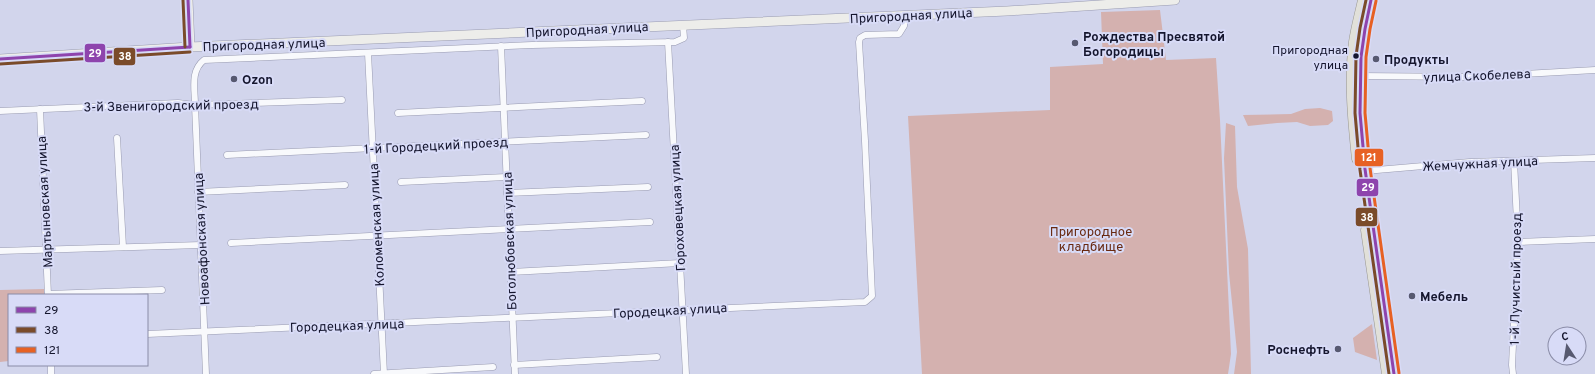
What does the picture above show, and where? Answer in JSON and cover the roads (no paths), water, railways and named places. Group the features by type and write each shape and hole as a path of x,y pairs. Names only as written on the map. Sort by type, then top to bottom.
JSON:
{"main road":[{"path":"1363,0 1354,42 1353,55 1352,76 1354,129 1387,374"},
{"path":"1371,0 1362,42 1359,76 1361,128 1365,171 1394,374"}],"street":[{"path":"188,0 190,47"},
{"name":"Пригородная улица","path":"0,59 190,47 1007,11 1175,0"},
{"name":"Городецкая улица","path":"148,334 865,302 870,300 872,296 872,289 859,42 860,38 865,35 899,34 904,26 904,15"},
{"path":"668,42 675,42 684,38 683,25"},
{"path":"532,32 532,45"},
{"path":"356,40 356,53"},
{"name":"Гороховецкая улица","path":"668,42 686,374"},
{"name":"Новоафонская улица","path":"206,374 195,105 195,71 199,64 204,60 501,46 668,42"},
{"name":"Боголюбовская улица","path":"501,46 515,374"},
{"name":"Коломенская улица","path":"368,53 384,374"},
{"name":"улица Скобелева","path":"1359,76 1470,77 1595,70"},
{"name":"3-й Звенигородский проезд","path":"0,111 178,103 195,105 342,100"},
{"path":"398,113 504,109 642,101"},
{"name":"Мартыновская улица","path":"40,109 48,294"},
{"name":"1-й Городецкий проезд","path":"227,155 646,135"},
{"path":"117,138 123,247"},
{"name":"Жемчужная улица","path":"1365,171 1470,162 1595,158"},
{"name":"1-й Лучистый проезд","path":"1514,161 1518,242 1512,361 1514,374"},
{"path":"401,182 506,177"},
{"path":"198,192 345,185"},
{"path":"507,193 648,187"},
{"path":"231,243 650,222"},
{"path":"1518,242 1595,239"},
{"path":"0,251 201,245"},
{"path":"510,272 680,263"},
{"path":"48,294 162,290"},
{"path":"514,365 657,358"},
{"path":"374,374 493,367"}],"place":[{"name":"Рождества Пресвятой Богородицы","path":"1075,43"},
{"name":"Пригородная улица","path":"1356,56"},
{"name":"Продукты","path":"1376,59"},
{"name":"Ozon","path":"234,79"},
{"name":"Мебель","path":"1412,296"},
{"name":"Роснефть","path":"1338,349"}],"park label":[{"name":"Пригородное кладбище","path":"1091,238"}]}
